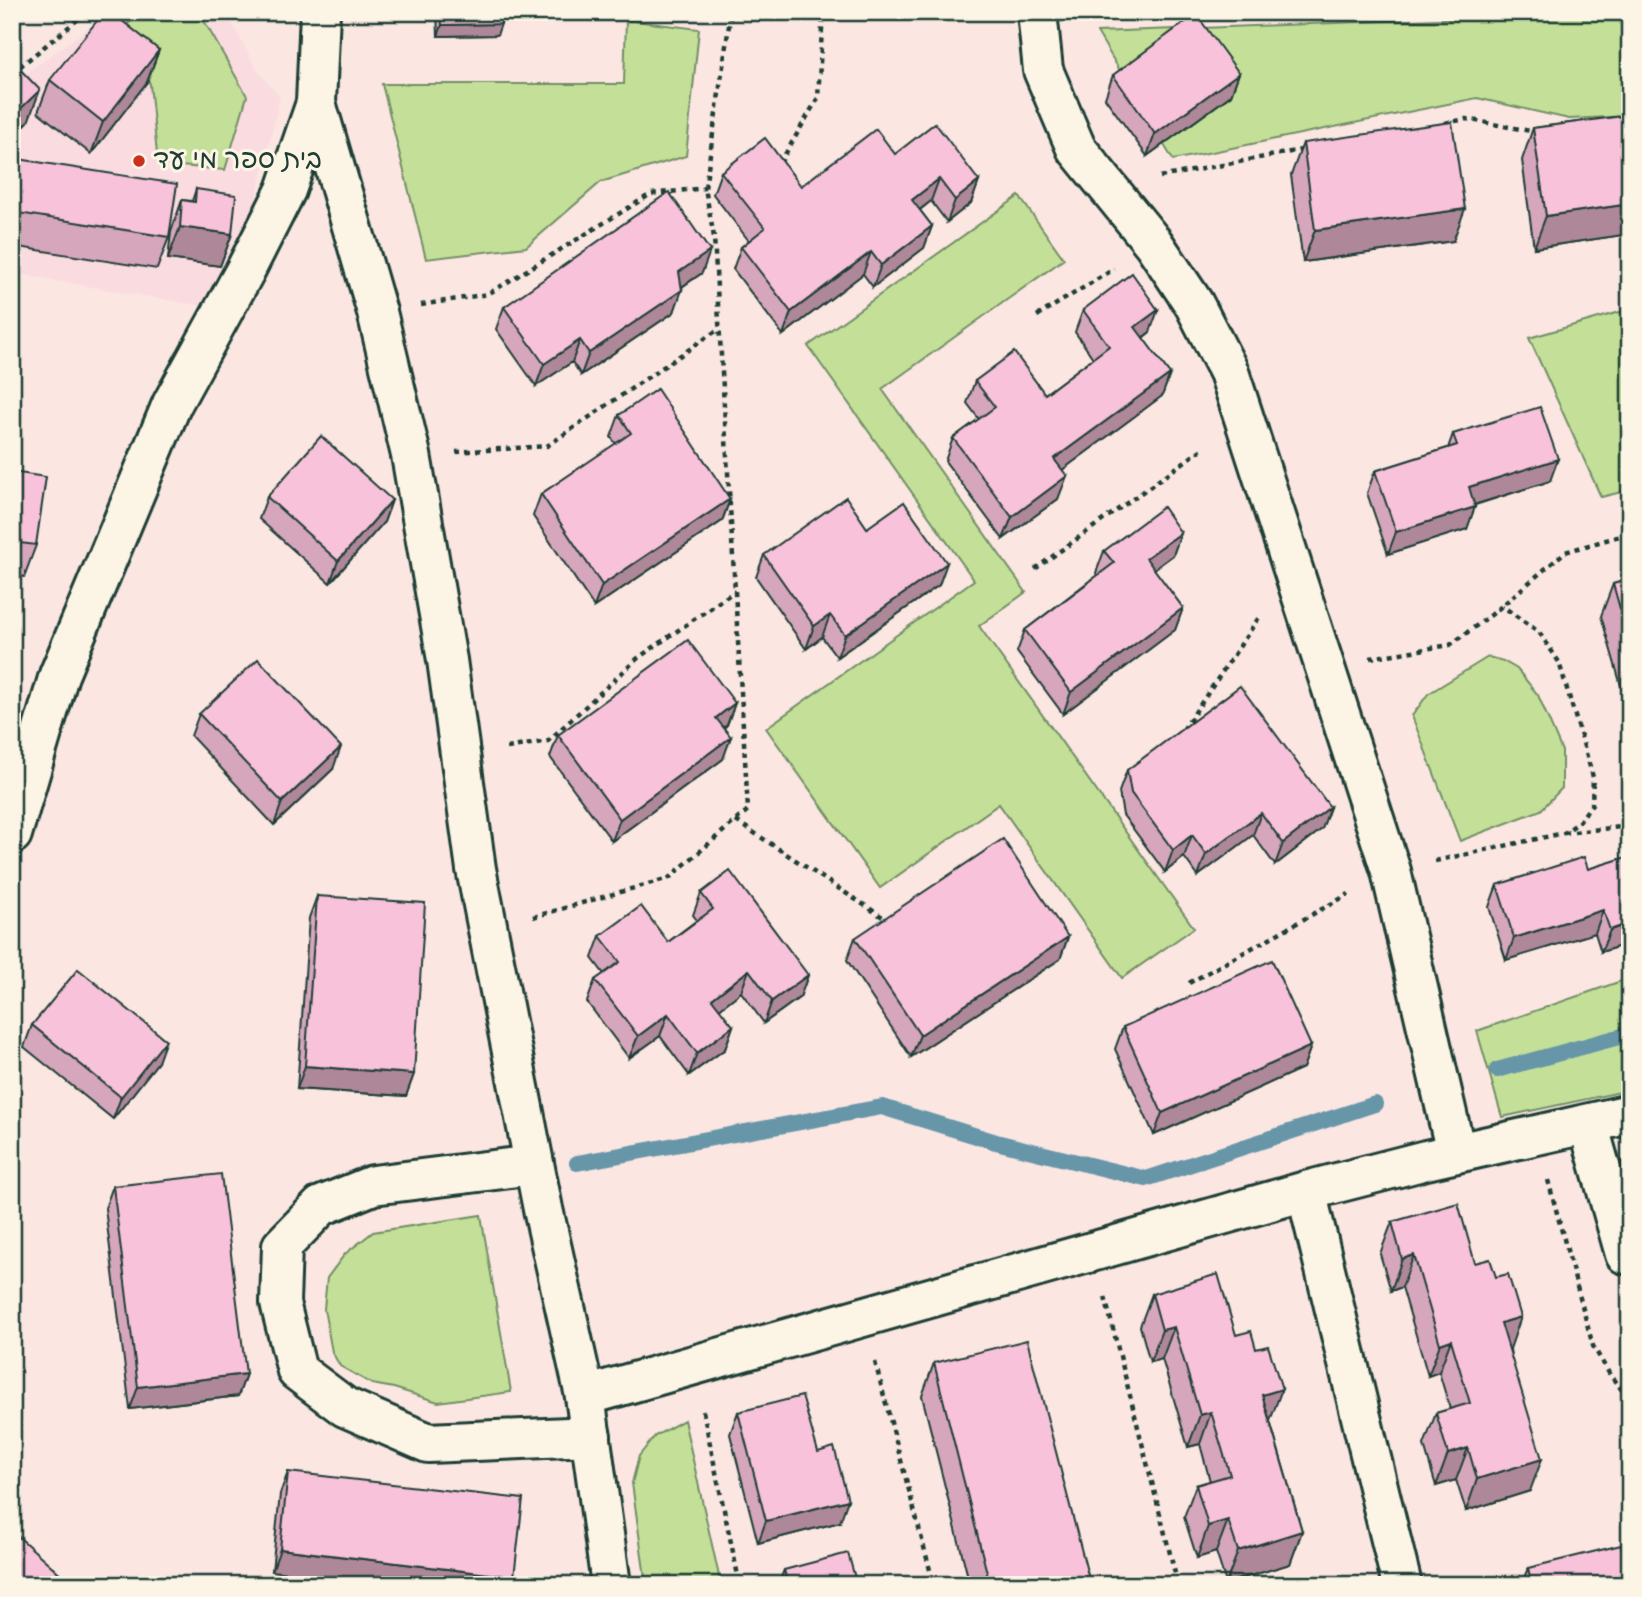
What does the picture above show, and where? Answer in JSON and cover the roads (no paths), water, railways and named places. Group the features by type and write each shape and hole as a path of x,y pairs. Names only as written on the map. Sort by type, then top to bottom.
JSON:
{"street":[{"path":"12,834 59,675 161,429 286,190 316,103 320,12"},
{"path":"1037,12 1043,70 1076,148 1154,244 1194,304 1229,372 1391,871 1456,1153"},
{"path":"316,103 377,312 411,455 461,756 476,869 534,1165 585,1396 611,1585"},
{"path":"585,1396 1306,1191 1456,1153 1630,1114"},
{"path":"1588,1124 1625,1254 1630,1253"},
{"path":"534,1165 373,1185 321,1206 282,1247 280,1303 297,1371 345,1407 416,1438 428,1443 591,1436"},
{"path":"1306,1191 1402,1585"}],"waterway":[{"path":"1497,1070 1630,1034"},
{"path":"577,1163 882,1107 996,1142 1146,1179 1375,1104"}],"place":[{"name":"בית ספר מי עד","path":"139,161"}]}
